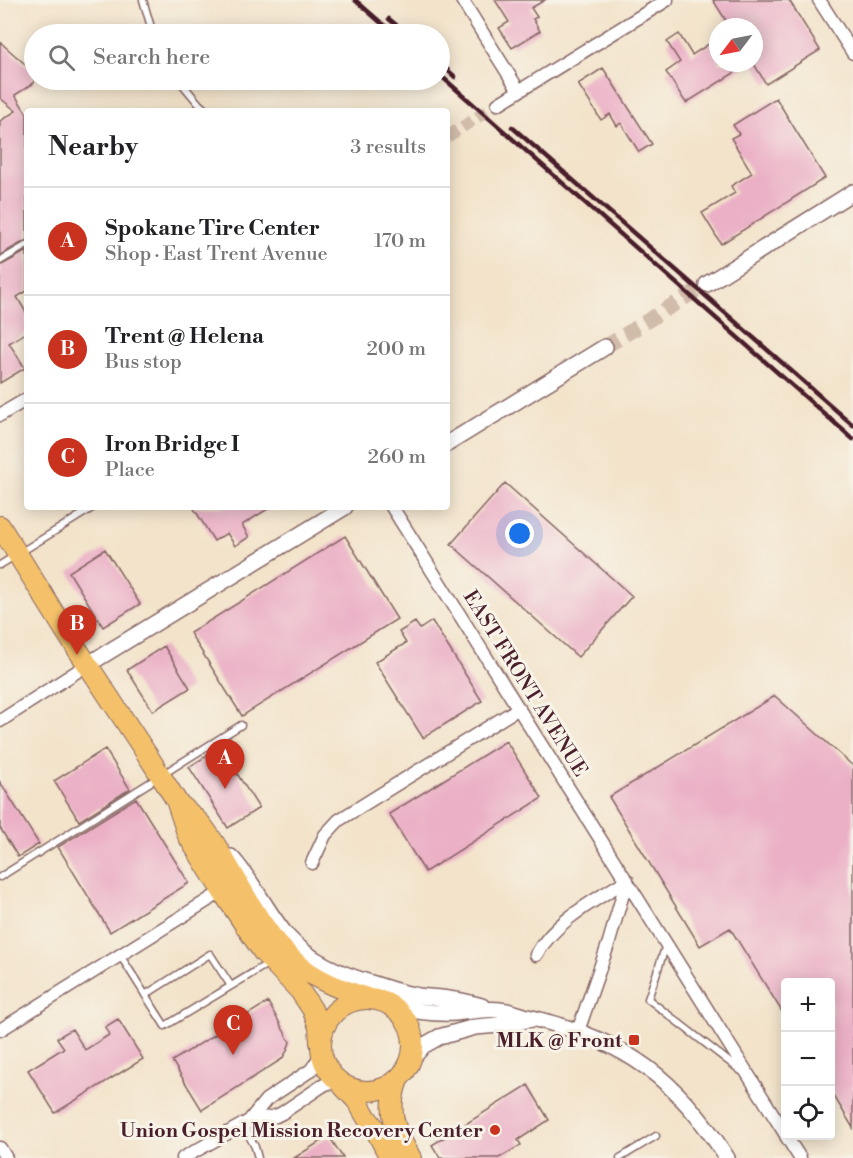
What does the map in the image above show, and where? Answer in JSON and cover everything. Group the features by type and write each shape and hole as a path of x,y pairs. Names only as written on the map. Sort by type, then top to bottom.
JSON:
{"main road":[{"path":"0,526 87,665 176,800 203,827 255,942 300,991 312,1009 319,1026 325,1065 357,1101 374,1126 390,1158"},
{"path":"176,800 188,836 295,962 334,987 391,1005 406,1020 413,1040 413,1050 411,1060 398,1080 376,1091 352,1089 340,1083"},
{"path":"321,1047 325,1024 336,1010 351,1001 369,999"},
{"path":"398,1080 392,1099 392,1117 399,1138 411,1158"}],"street":[{"path":"462,0 519,91"},
{"path":"498,104 667,0"},
{"path":"819,0 853,53"},
{"path":"707,284 853,192"},
{"path":"450,442 605,347"},
{"path":"0,416 24,401"},
{"path":"0,721 340,510"},
{"name":"EAST FRONT AVENUE","path":"394,510 781,1127"},
{"path":"312,863 325,835 339,820 519,708"},
{"path":"203,827 234,860 285,933 302,951 315,960 350,977 398,992 415,996 454,999 497,1010"},
{"path":"536,955 555,929 627,880"},
{"path":"578,1031 609,942 627,880"},
{"path":"0,1030 229,887"},
{"path":"391,1005 422,1012 512,1011 532,1019 578,1031 605,1043 628,1055 662,1079 698,1116 727,1158"},
{"path":"411,1060 423,1046 439,1037 475,1027 532,1019"},
{"path":"246,1123 266,1100 311,1070 321,1047"},
{"path":"183,1158 246,1123 282,1113 328,1083 340,1083"},
{"name":"EAST FRONT AVENUE","path":"789,1140 800,1158"},
{"path":"0,1148 6,1158"}],"lane":[{"path":"143,0 150,24"},
{"path":"187,90 204,108"},
{"path":"0,261 24,247"},
{"path":"0,566 89,510"},
{"path":"0,877 241,725"},
{"path":"667,944 648,999 750,1077"},
{"path":"145,994 210,954 231,987"},
{"path":"120,955 165,1026 271,962"},
{"path":"246,1123 258,1158"},
{"path":"620,1158 628,1156 656,1136"}],"building":[{"path":"495,0 545,0 531,8 537,17 533,19 540,31 512,48 499,28 509,22"},
{"path":"713,0 789,0 820,50 766,84 759,72 763,72 763,18 724,18"},
{"path":"679,34 692,55 709,44 709,72 736,72 686,103 666,72 680,62 667,42"},
{"path":"0,42 24,63 24,89 15,95 24,109 24,242 0,255 0,121 16,111 0,98"},
{"path":"603,68 652,144 639,152 621,123 617,126 610,114 601,120 578,84"},
{"path":"776,98 825,178 721,244 702,213 735,193 731,186 752,173 731,138 739,134 733,125"},
{"path":"24,253 24,293 17,297 24,309 24,334 9,343 24,369 0,383 0,266"},
{"path":"505,483 632,596 578,657 451,544"},
{"path":"195,510 266,510 242,525 249,537 235,546 227,533 214,541"},
{"path":"345,536 397,619 242,716 190,633"},
{"path":"105,549 140,604 103,627 69,572"},
{"path":"432,621 482,701 423,738 375,662 406,643 399,632 415,622 420,629"},
{"path":"164,646 190,688 153,711 127,670"},
{"path":"775,696 853,766 853,1128 835,1098 835,978 781,978 781,1010 730,928 700,946 609,797"},
{"path":"506,741 542,798 425,872 389,814"},
{"path":"220,747 259,808 228,828 189,767"},
{"path":"105,749 130,789 79,821 54,781"},
{"path":"0,782 39,844 18,857 0,828"},
{"path":"136,798 189,883 110,932 58,847"},
{"path":"268,1002 290,1042 287,1051 282,1059 202,1110 172,1061"},
{"path":"118,1019 143,1059 55,1113 28,1070 64,1048 57,1038 72,1029 85,1050 109,1035 105,1027"},
{"name":"Union Gospel Mission Recovery Center","path":"528,1085 549,1120 518,1140 521,1145 499,1158 440,1158 432,1145"},
{"path":"329,1136 343,1158 294,1158"}],"tunnel":[{"path":"450,135 498,104"},
{"path":"605,347 707,284"}],"railway":[{"path":"355,0 383,24"},
{"path":"389,19 395,24"},
{"path":"450,72 455,77"},
{"path":"450,84 853,439"},
{"path":"512,127 853,425"}],"place":[{"name":"Trent @ Helena","path":"77,655"},
{"name":"Spokane Tire Center","path":"225,789"},
{"name":"MLK @ Front","path":"634,1040"},
{"name":"Iron Bridge I","path":"233,1055"},
{"name":"Union Gospel Mission Recovery Center","path":"495,1130"}]}
